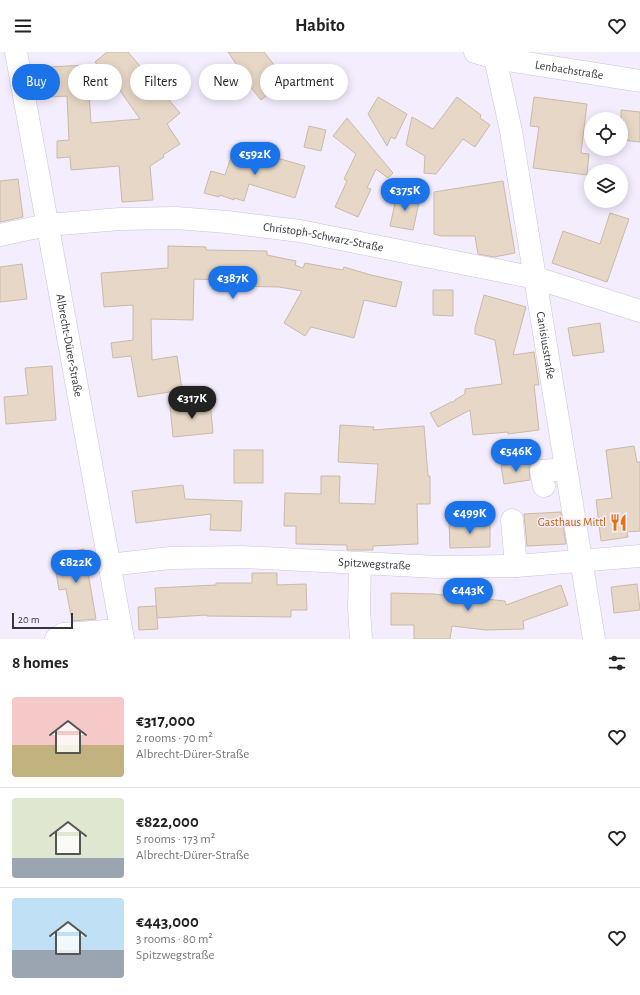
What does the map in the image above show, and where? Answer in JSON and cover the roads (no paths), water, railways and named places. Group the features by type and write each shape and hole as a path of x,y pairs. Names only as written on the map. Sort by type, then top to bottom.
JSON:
{"street":[{"name":"Albrecht-Dürer-Straße","path":"16,52 122,634"},
{"name":"Lenbachstraße","path":"489,54 640,81"},
{"name":"Canisiusstraße","path":"489,54 511,131 594,639"},
{"name":"Christoph-Schwarz-Straße","path":"0,235 47,225 120,219 176,218 228,222 300,231 536,278 640,311"},
{"path":"544,486 541,471 566,469"},
{"path":"512,520 516,566"},
{"name":"Spitzwegstraße","path":"109,564 170,558 243,557 438,567 516,566 640,556"},
{"path":"360,564 359,608 361,639"},
{"path":"56,639 63,634 122,634"}],"place":[{"name":"Gasthaus Mittl","path":"619,522"}]}
